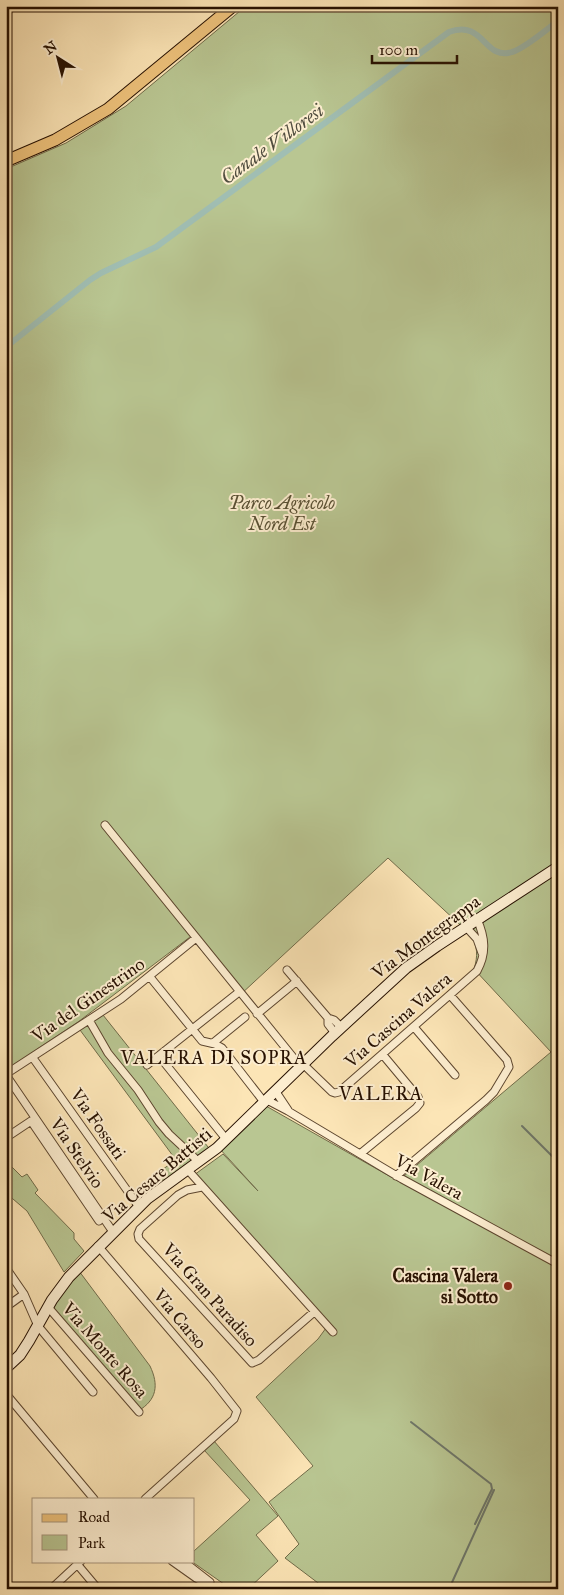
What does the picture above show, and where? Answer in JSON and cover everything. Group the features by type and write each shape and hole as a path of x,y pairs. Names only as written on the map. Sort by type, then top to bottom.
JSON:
{"main road":[{"path":"6,161 55,140 108,108 233,6"}],"street":[{"path":"6,13 13,6"},
{"path":"105,825 239,992 302,1066"},
{"name":"Via Montegrappa","path":"302,1066 338,1030 406,968 466,926 558,867"},
{"path":"477,919 484,934 483,956"},
{"path":"466,926 479,942 483,956"},
{"name":"Via del Ginestrino","path":"6,1074 126,996 196,938"},
{"name":"Via Cascina Valera","path":"302,1066 335,1093 339,1092 477,971 483,956"},
{"path":"287,970 328,1018 333,1019 338,1030"},
{"path":"150,978 203,1042 213,1043 222,1048 265,1101"},
{"path":"257,1014 297,981"},
{"path":"148,1065 239,992"},
{"path":"396,1176 486,1100 498,1086 508,1067 507,1060 450,995"},
{"path":"213,1043 245,1017"},
{"path":"89,1020 108,1053 138,1090 159,1122 199,1162"},
{"path":"414,1027 455,1075"},
{"path":"360,1154 420,1103 418,1097 383,1055"},
{"path":"160,1056 226,1139"},
{"name":"Via Fossati","path":"33,1058 139,1207"},
{"name":"Via Cesare Battisti","path":"6,1368 28,1344 48,1307 69,1276 98,1246 161,1188 199,1162 226,1139 242,1121 276,1092 302,1066"},
{"name":"Via Stelvio","path":"6,1074 32,1118 111,1234"},
{"name":"Via Valera","path":"276,1092 288,1111"},
{"name":"Via Valera","path":"265,1101 288,1111 396,1176 558,1264"},
{"name":"Via Stelvio","path":"6,1136 32,1118"},
{"path":"187,1170 333,1332"},
{"name":"Via Gran Paradiso","path":"202,1187 185,1190 174,1198 140,1229 139,1239 252,1363 259,1360 314,1312"},
{"name":"Via Carso","path":"98,1246 211,1378 235,1407 237,1413 234,1419 146,1498"},
{"path":"6,1268 24,1294 38,1326 93,1392"},
{"path":"6,1307 24,1294"},
{"name":"Via Monte Rosa","path":"48,1307 139,1412"},
{"name":"Via Cesare Battisti","path":"6,1362 28,1344"},
{"path":"6,1394 93,1498"},
{"path":"173,1562 196,1578 216,1588"},
{"path":"184,1562 216,1588"},
{"path":"53,1588 79,1563 98,1589"}],"green space":[{"name":"Parco Agricolo Nord Est","path":"246,6 558,6 558,1589 326,1589 285,1558 299,1544 269,1502 313,1466 256,1397 318,1339 326,1328 194,1175 223,1154 258,1191 219,1148 266,1106 398,1181 551,1052 474,969 476,951 475,943 470,934 388,858 240,995 190,937 78,1022 6,1070 6,169 66,143 126,106"},
{"path":"103,1015 212,1152 155,1193 146,1181 176,1160 80,1030"},
{"path":"9,1164 22,1177 27,1174 38,1190 35,1193 74,1233 74,1239 84,1251 64,1272 27,1211 6,1193 6,1166"},
{"path":"79,1271 150,1366 153,1373 155,1386 153,1397 138,1411 51,1307"},
{"path":"214,1441 278,1516 256,1535 278,1561 248,1589 231,1589 192,1562 195,1562 195,1550 250,1500 204,1450"}],"waterway":[{"name":"Canale Villoresi","path":"6,347 90,280 156,247 449,32 461,29 470,31 495,51 503,53 512,52 523,47 558,21"},
{"path":"522,1126 558,1162"},
{"path":"411,1422 491,1484 492,1489 475,1524"},
{"path":"449,1589 494,1490"}],"place":[{"name":"Cascina Valera si Sotto","path":"508,1286"}],"district":[{"name":"VALERA DI SOPRA","path":"214,1057"},
{"name":"VALERA","path":"381,1093"}]}
